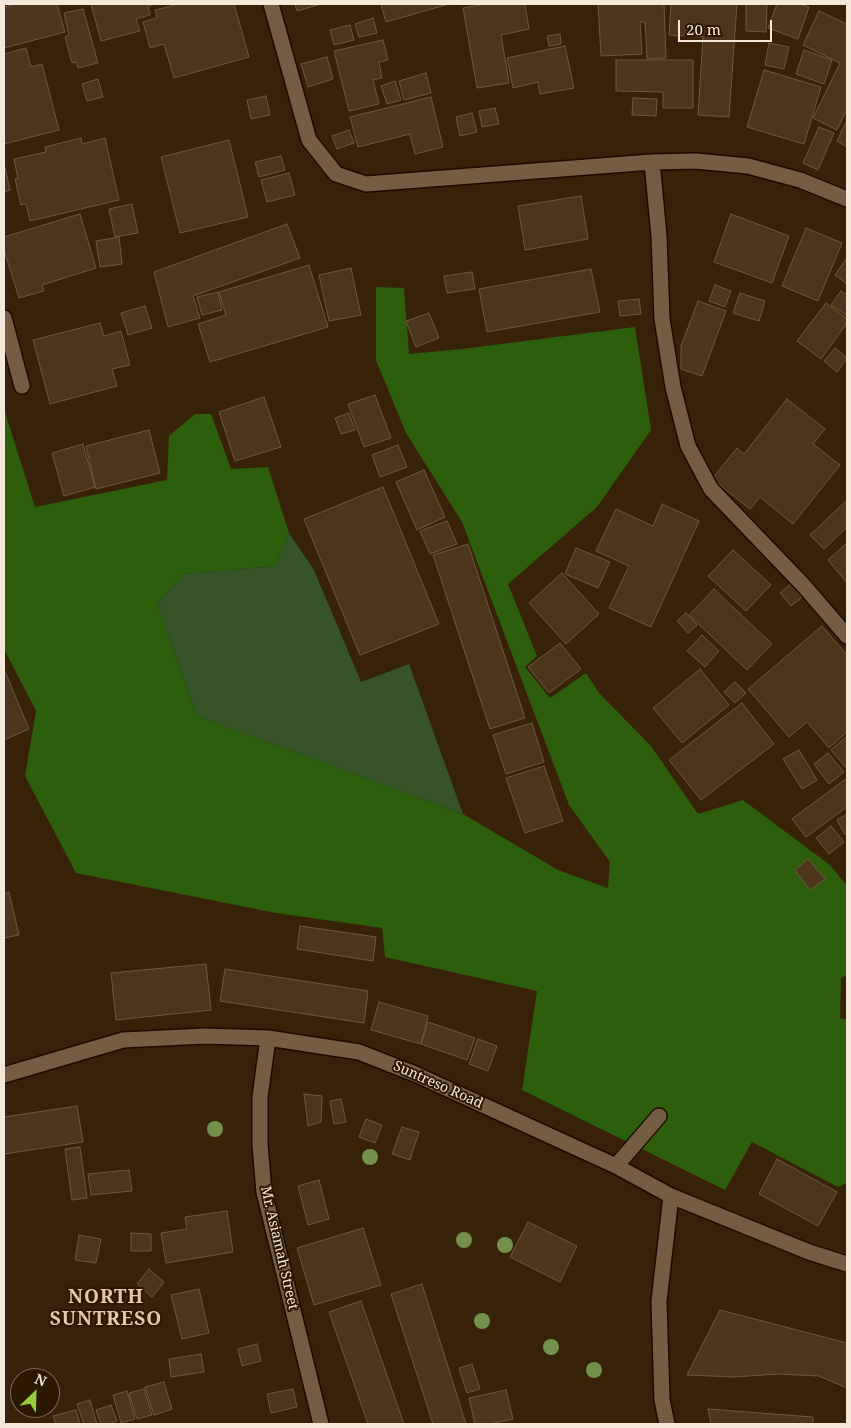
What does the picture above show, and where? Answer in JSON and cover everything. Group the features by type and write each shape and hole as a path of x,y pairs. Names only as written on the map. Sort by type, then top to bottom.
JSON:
{"street":[{"path":"270,4 309,140 336,174 366,184 652,162 696,161 748,166 800,180 847,200"},
{"path":"652,162 659,236 662,319 673,387 688,446 711,489 804,586 847,636"},
{"path":"4,318 22,386"},
{"name":"Suntreso Road","path":"4,1075 123,1040 205,1036 268,1038 359,1052 415,1074 616,1166 671,1196 809,1252 847,1264"},
{"name":"Mr. Asiamah Street","path":"268,1038 260,1097 260,1145 264,1192 322,1424"},
{"path":"616,1166 659,1116"},
{"path":"667,1424 662,1400 659,1301 671,1196"}],"green space":[{"path":"376,287 404,288 409,354 635,327 651,430 597,507 508,584 537,656 525,667 550,698 586,673 599,693 651,746 698,814 743,800 830,865 847,886 847,975 841,978 840,1018 847,1020 847,1183 838,1187 752,1142 725,1190 522,1090 537,991 385,957 382,928 276,913 76,873 25,776 36,711 4,649 4,409 35,507 167,480 169,436 195,414 211,414 231,469 268,467 289,533 275,566 184,574 157,604 197,716 463,814 558,870 608,888 610,862 569,805 462,522 406,433 376,360"},
{"path":"289,533 314,570 361,682 409,664 463,814 197,716 157,604 184,574 275,566"}],"building":[{"path":"17,4 57,4 65,32 4,48 4,7"},
{"path":"91,4 156,4 148,6 150,15 136,19 140,31 101,41"},
{"path":"179,4 234,4 249,57 174,78 164,44 150,48 143,22 157,18 155,10"},
{"path":"295,4 321,4 297,11"},
{"path":"381,4 449,4 386,22"},
{"path":"487,4 525,4 529,29 501,35 509,83 477,88 463,8"},
{"path":"598,4 664,4 666,58 647,59 645,22 640,22 642,54 601,56"},
{"path":"671,4 737,4 729,117 698,115 703,37 669,35"},
{"path":"746,4 767,4 766,32 746,31"},
{"path":"777,4 799,4 809,7 798,39 768,28"},
{"path":"83,9 98,63 78,68 76,62 72,63 65,37 69,35 64,13"},
{"path":"819,11 847,24 847,109 837,130 813,118 840,63 803,45"},
{"path":"373,18 377,33 359,37 355,24"},
{"path":"350,25 354,40 334,45 330,30"},
{"path":"560,34 561,44 549,46 547,36"},
{"path":"383,40 388,60 379,62 382,78 373,80 379,104 349,111 334,51"},
{"path":"769,43 789,47 784,69 765,65"},
{"path":"565,46 574,88 540,94 538,82 513,88 507,58"},
{"path":"26,48 31,67 42,64 59,130 4,144 4,54"},
{"path":"804,50 832,60 824,84 796,74"},
{"path":"327,57 333,79 308,87 301,64"},
{"path":"616,60 693,60 693,108 663,108 663,92 616,91"},
{"path":"764,70 821,87 804,144 747,127"},
{"path":"426,73 431,93 404,100 399,81"},
{"path":"98,79 103,97 87,101 82,84"},
{"path":"395,81 401,100 387,104 381,86"},
{"path":"266,96 270,115 251,119 247,100"},
{"path":"431,97 443,147 415,154 410,134 358,147 350,117"},
{"path":"633,98 657,99 656,116 632,115"},
{"path":"495,108 499,124 482,127 479,111"},
{"path":"472,113 477,132 460,136 456,117"},
{"path":"847,120 847,147 837,141"},
{"path":"819,127 834,133 818,170 803,163"},
{"path":"349,130 354,143 337,149 332,136"},
{"path":"81,138 82,144 105,138 119,200 30,221 26,204 21,205 15,179 18,179 14,159 46,152 45,147"},
{"path":"229,140 248,217 180,233 161,157"},
{"path":"281,156 285,170 259,177 255,162"},
{"path":"4,163 10,190 4,192"},
{"path":"289,173 295,195 267,202 261,180"},
{"path":"581,196 588,239 525,250 518,206"},
{"path":"132,204 138,233 115,237 109,209"},
{"path":"80,214 96,268 42,285 44,291 19,298 4,250 4,237"},
{"path":"731,214 789,236 772,283 714,262"},
{"path":"287,224 300,258 193,296 200,318 168,327 154,272"},
{"path":"806,228 842,243 818,301 782,286"},
{"path":"119,237 122,264 100,267 96,241"},
{"path":"847,258 847,284 835,275"},
{"path":"309,265 328,327 210,362 198,324 226,315 219,292"},
{"path":"351,268 361,315 329,321 319,275"},
{"path":"591,269 600,312 487,332 479,289"},
{"path":"472,272 475,289 447,293 444,276"},
{"path":"715,285 731,291 725,307 709,301"},
{"path":"841,291 847,295 847,316 831,305"},
{"path":"218,292 222,310 202,315 197,297"},
{"path":"740,293 765,301 759,321 733,313"},
{"path":"639,299 641,314 620,316 618,301"},
{"path":"698,301 726,311 702,376 681,369 681,346"},
{"path":"826,303 847,319 847,323 821,359 797,341"},
{"path":"145,306 152,328 128,335 121,313"},
{"path":"429,313 439,338 416,347 406,321"},
{"path":"100,323 104,336 121,331 130,365 112,369 117,386 50,404 33,340"},
{"path":"835,348 847,358 837,372 824,361"},
{"path":"375,395 391,438 364,447 348,404"},
{"path":"264,397 281,447 235,461 219,412"},
{"path":"787,399 825,429 813,444 840,465 793,524 760,497 750,509 712,479 737,448 744,454"},
{"path":"349,413 355,430 341,434 335,418"},
{"path":"149,430 160,473 96,489 86,446"},
{"path":"83,444 95,487 64,496 52,453"},
{"path":"398,445 407,467 380,477 372,455"},
{"path":"424,470 445,517 417,530 396,482"},
{"path":"383,487 439,624 360,655 304,519"},
{"path":"847,500 847,527 824,549 810,535"},
{"path":"662,504 699,521 651,627 609,608 629,566 596,551 616,509 653,526"},
{"path":"447,521 457,544 430,554 420,531"},
{"path":"847,543 847,583 828,560"},
{"path":"468,544 525,718 490,729 433,555"},
{"path":"576,548 610,562 598,588 565,574"},
{"path":"733,550 771,585 746,611 708,576"},
{"path":"562,573 599,614 566,644 529,603"},
{"path":"793,582 804,596 791,606 780,593"},
{"path":"714,589 772,644 747,670 689,615"},
{"path":"686,613 697,625 688,633 677,621"},
{"path":"822,626 847,655 847,732 829,748 807,722 789,737 748,689"},
{"path":"702,635 719,651 705,667 687,651"},
{"path":"560,643 581,669 549,693 528,667"},
{"path":"4,669 29,729 4,740"},
{"path":"700,669 729,705 682,743 653,708"},
{"path":"735,682 746,693 735,703 724,692"},
{"path":"742,703 774,744 701,800 669,760"},
{"path":"532,723 544,762 506,774 493,735"},
{"path":"847,736 847,769 831,750"},
{"path":"799,750 817,780 802,789 783,759"},
{"path":"828,753 844,772 829,784 814,764"},
{"path":"544,766 563,821 525,833 506,778"},
{"path":"847,778 847,807 806,837 792,819"},
{"path":"847,814 847,834 845,835 837,820"},
{"path":"831,826 844,842 829,854 816,838"},
{"path":"808,859 825,879 810,890 795,870"},
{"path":"9,892 19,935 4,938 4,894"},
{"path":"300,926 376,937 373,961 297,949"},
{"path":"206,964 211,1010 116,1020 111,973"},
{"path":"225,969 368,991 364,1023 220,1001"},
{"path":"379,1002 428,1016 421,1044 371,1030"},
{"path":"428,1022 475,1038 467,1060 421,1044"},
{"path":"478,1039 497,1046 488,1071 469,1064"},
{"path":"304,1094 322,1096 321,1122 308,1126"},
{"path":"341,1099 346,1122 334,1124 330,1101"},
{"path":"77,1106 83,1142 4,1154 4,1117"},
{"path":"366,1119 382,1125 375,1143 359,1137"},
{"path":"402,1127 419,1132 410,1160 392,1154"},
{"path":"80,1147 87,1198 72,1200 65,1149"},
{"path":"777,1159 837,1192 818,1226 759,1194"},
{"path":"129,1170 132,1191 91,1195 88,1174"},
{"path":"319,1180 329,1219 308,1225 298,1186"},
{"path":"227,1211 233,1252 166,1263 161,1233 187,1229 185,1217"},
{"path":"528,1222 577,1246 560,1282 510,1257"},
{"path":"363,1228 381,1285 314,1305 297,1248"},
{"path":"131,1233 151,1234 151,1251 131,1251"},
{"path":"79,1235 101,1239 96,1263 75,1260"},
{"path":"149,1269 164,1282 152,1297 137,1284"},
{"path":"422,1284 466,1424 433,1424 391,1294"},
{"path":"199,1289 209,1333 182,1339 171,1295"},
{"path":"361,1301 404,1424 368,1424 329,1312"},
{"path":"720,1310 847,1343 847,1388 819,1376 778,1374 735,1377 687,1375"},
{"path":"257,1344 261,1361 242,1366 238,1349"},
{"path":"201,1354 204,1372 171,1377 169,1359"},
{"path":"472,1364 480,1389 467,1393 459,1368"},
{"path":"164,1382 172,1409 154,1415 145,1387"},
{"path":"144,1389 152,1415 137,1419 129,1393"},
{"path":"293,1389 297,1407 271,1413 267,1394"},
{"path":"506,1390 513,1419 490,1424 475,1424 469,1398"},
{"path":"127,1391 135,1419 121,1423 113,1395"},
{"path":"90,1400 97,1424 84,1424 77,1404"},
{"path":"111,1405 117,1421 101,1424 96,1410"},
{"path":"708,1409 813,1417 813,1424 711,1424"},
{"path":"76,1410 80,1424 56,1424 54,1418 60,1418 60,1414"}],"district":[{"name":"NORTH SUNTRESO","path":"106,1309"}]}
